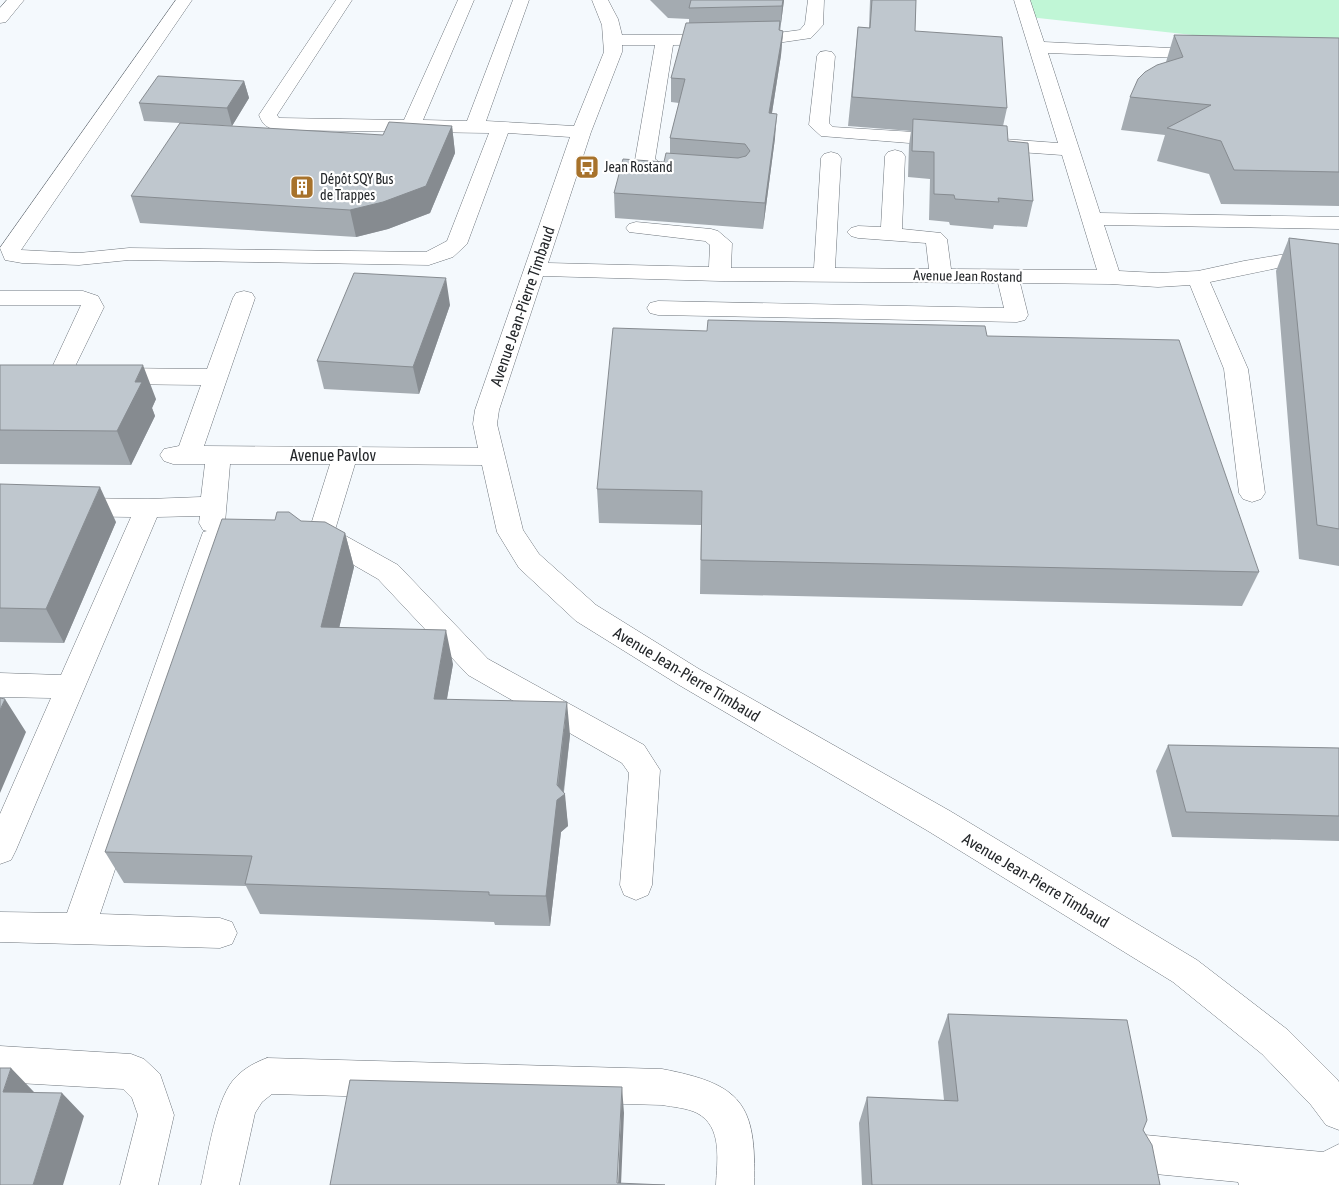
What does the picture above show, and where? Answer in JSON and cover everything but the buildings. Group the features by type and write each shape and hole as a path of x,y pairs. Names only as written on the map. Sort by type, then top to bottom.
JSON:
{"street":[{"path":"0,18 16,0"},
{"path":"184,0 10,249 13,255 79,259 129,254 429,259 445,252 456,244 501,127"},
{"path":"344,0 268,115 271,122 276,124 501,127 581,132"},
{"path":"411,126 466,0"},
{"path":"474,127 521,0"},
{"name":"Avenue Jean-Pierre Timbaud","path":"600,0 610,18 614,40 613,52 581,132 487,410 485,424 510,532 528,562 586,613 690,677 939,821 1185,971 1275,1042 1324,1092 1339,1112"},
{"path":"614,40 770,39 806,34 814,25 816,0"},
{"path":"1022,0 1068,150 1110,277"},
{"path":"665,40 645,160 650,167 656,169 692,172"},
{"path":"1037,47 1226,55"},
{"path":"826,56 819,125 828,132 1068,150"},
{"path":"891,233 895,156"},
{"path":"824,274 831,158"},
{"path":"1091,219 1339,223"},
{"path":"636,228 711,235 721,243 720,274"},
{"path":"858,232 930,236 936,239 941,276"},
{"name":"Avenue Jean Rostand","path":"536,269 720,274 1110,277 1158,280 1198,278 1244,267 1292,259 1339,257"},
{"path":"658,308 1019,324 1008,276"},
{"path":"1198,278 1236,369 1252,493"},
{"path":"0,298 83,298 90,301 93,307 67,376 216,377 244,298"},
{"name":"Avenue Pavlov","path":"216,377 180,455 492,457"},
{"path":"78,930 212,539 218,455"},
{"path":"321,534 345,455"},
{"path":"0,506 148,508 213,506"},
{"path":"0,850 148,508"},
{"path":"212,539 321,534 388,572 478,667 633,754 645,770 636,885"},
{"path":"0,685 71,687"},
{"path":"0,927 220,933"},
{"path":"0,1064 131,1072 147,1087 156,1115 139,1185"},
{"path":"220,1185 238,1106 249,1088 267,1076 662,1087 708,1098 726,1114 736,1138 735,1185"},
{"path":"1145,1154 1256,1175 1327,1170 1339,1163"}],"green space":[{"path":"1023,0 1339,0 1339,51 1029,17"}],"place":[{"name":"Jean Rostand","path":"587,167"},
{"name":"Dépôt SQY Bus de Trappes","path":"302,187"}]}
